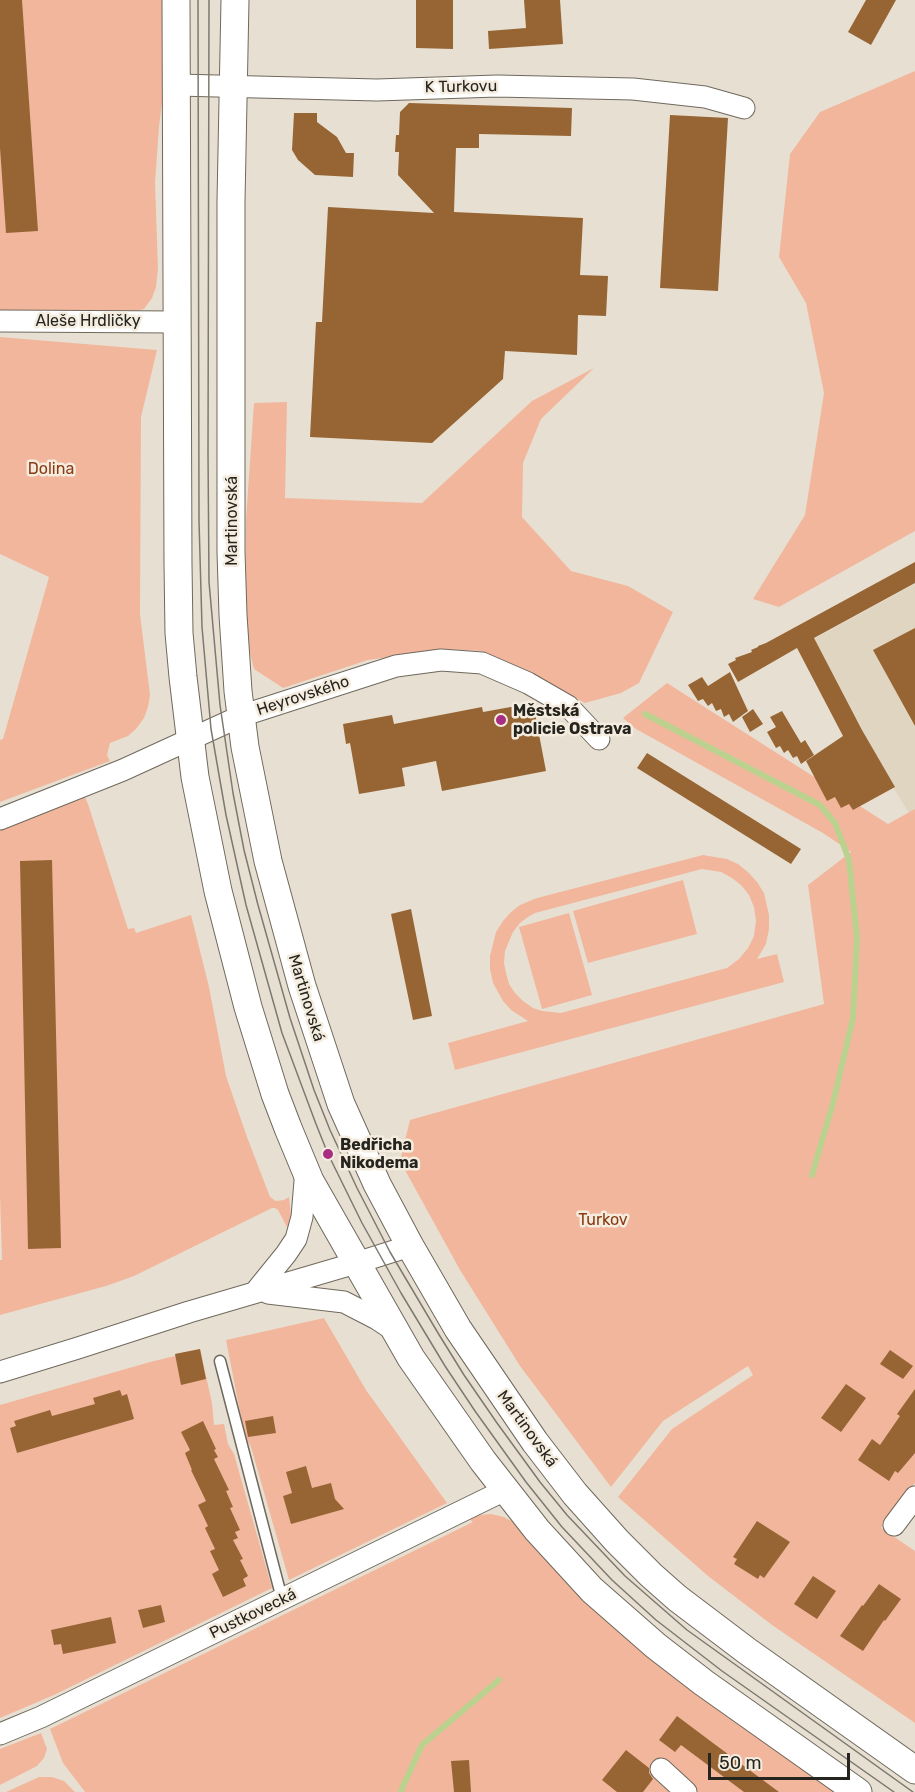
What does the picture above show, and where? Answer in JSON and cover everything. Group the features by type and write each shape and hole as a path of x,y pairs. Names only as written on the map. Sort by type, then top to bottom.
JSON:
{"street":[{"path":"176,0 179,612 182,665 190,740 207,839 243,986 275,1094 310,1181 395,1331 428,1384 505,1490 557,1552 618,1614 687,1671 858,1792"},
{"name":"Martinovská","path":"235,0 232,87 231,552 234,640 241,716 250,777 266,852 286,931 335,1087 377,1184 458,1329 536,1443 575,1494 617,1541 664,1587 719,1630 915,1770"},
{"name":"K Turkovu","path":"177,85 377,90 497,86 633,89 705,96 744,108"},
{"name":"Aleše Hrdličky","path":"0,321 177,321"},
{"name":"Heyrovského","path":"0,819 97,781 241,716 396,666 441,660 482,663 528,683 568,706 600,739"},
{"path":"256,1291 296,1239 302,1217 306,1169"},
{"path":"0,1372 171,1317 410,1246"},
{"path":"256,1291 344,1302 395,1331"},
{"name":"Pustkovecká","path":"0,1734 41,1718 505,1490"},
{"path":"894,1525 915,1497"},
{"path":"661,1769 686,1792"}],"lane":[{"path":"220,1361 282,1599"}],"shaded area":[{"path":"915,584 915,809 909,813 814,639"}],"green space":[{"path":"0,0 166,0 164,86 155,183 158,269 156,287 144,309 131,312 0,312"},
{"path":"915,71 915,531 779,607 753,599 805,515 824,393 806,303 779,257 790,154 820,112"},
{"name":"Dolina","path":"0,337 157,350 141,417 140,614 150,695 148,707 136,729 128,736 110,743 107,755 110,761 0,802 0,740 3,739 49,577 0,554"},
{"path":"594,368 541,419 523,463 522,517 571,571 628,586 673,612 639,683 621,693 585,703 481,651 445,649 368,660 283,688 254,669 249,649 245,590 246,520 254,403 287,402 285,498 422,503 532,401"},
{"name":"Turkov","path":"667,683 888,824 915,809 915,1400 895,1424 915,1438 915,1483 881,1528 915,1551 915,1723 772,1625 708,1576 618,1497 672,1429 753,1375 748,1366 663,1421 611,1487 520,1366 460,1270 400,1161 410,1120 824,1004 808,885 851,852 823,833 636,729 623,718"},
{"path":"74,793 85,797 88,804 128,929 134,928 136,933 191,915 209,987 226,1076 270,1197 276,1201 289,1197 291,1218 289,1231 278,1210 272,1208 134,1276 0,1315 0,1260 2,1260 0,829"},
{"path":"703,855 727,859 749,873 764,893 769,915 769,929 766,944 757,959 777,954 784,982 455,1070 448,1043 528,1021 511,1010 503,1001 493,983 490,956 496,932 503,921 520,905 537,898","holes":["702,869 721,872 741,885 749,895 756,921 754,936 748,948 727,968 561,1013 533,1008 523,1001 509,984 504,963 505,951 513,932 520,923 535,913"]},
{"path":"683,880 697,934 588,963 573,911"},
{"path":"569,913 592,995 542,1009 519,927"},
{"path":"324,1318 366,1390 447,1503 289,1580 251,1447 245,1437 226,1340"},
{"path":"200,1349 212,1403 214,1425 224,1424 272,1588 54,1695 0,1718 0,1405 175,1356 175,1354"},
{"path":"491,1514 504,1517 517,1524 842,1792 85,1792 63,1763 50,1729 473,1522 469,1519"},
{"path":"41,1733 47,1749 44,1758 37,1766 0,1785 0,1749"},
{"path":"39,1777 52,1777 64,1781 75,1792 6,1792"}],"building":[{"path":"0,0 22,0 38,231 6,233 0,148"},
{"path":"416,0 453,0 453,49 416,48"},
{"path":"524,0 560,0 563,44 489,49 488,31 526,28"},
{"path":"866,0 896,0 871,45 848,32"},
{"path":"409,103 572,108 571,136 479,134 479,148 456,148 454,212 583,218 580,275 608,276 606,316 578,315 577,355 505,351 503,379 432,443 310,437 316,322 322,322 328,207 434,213 398,175 399,152 395,152 396,135 399,135 400,112"},
{"path":"294,113 317,113 317,122 337,137 346,153 354,153 353,177 315,175 298,160 292,150"},
{"path":"670,115 728,118 718,291 660,288"},
{"path":"915,562 915,583 814,638 895,787 853,810 849,804 841,808 835,797 827,801 806,761 843,736 797,648 738,682 728,664 736,660 735,658 752,652 751,650 758,646"},
{"path":"915,628 915,726 873,650"},
{"path":"730,672 748,711 733,722 729,714 724,717 721,709 716,711 712,703 708,706 703,699 698,701 688,685 702,677 708,686"},
{"path":"533,703 546,771 442,791 436,761 402,768 405,786 359,794 350,743 346,744 343,724 392,715 394,724 482,707 483,712"},
{"path":"753,709 763,724 750,732 742,717"},
{"path":"782,711 801,743 805,740 814,755 801,764 797,756 793,758 788,750 784,753 780,746 776,748 767,732 776,727 770,717"},
{"path":"647,753 801,849 791,864 637,768"},
{"path":"52,860 61,1248 28,1249 20,861"},
{"path":"411,909 432,1016 413,1020 391,914"},
{"path":"200,1349 206,1379 181,1385 175,1354"},
{"path":"890,1350 913,1366 903,1379 880,1364"},
{"path":"846,1384 866,1398 841,1432 821,1418"},
{"path":"915,1389 915,1453 898,1473 895,1471 889,1481 858,1460 872,1439 880,1445 900,1416 897,1414"},
{"path":"120,1390 122,1396 127,1394 134,1419 17,1453 10,1428 16,1426 14,1421 50,1410 52,1416 95,1404 93,1398"},
{"path":"273,1416 276,1433 248,1437 245,1421"},
{"path":"203,1421 216,1449 214,1450 218,1457 214,1459 229,1490 226,1491 233,1507 230,1508 240,1530 235,1532 238,1538 233,1540 243,1559 240,1560 248,1576 243,1579 246,1586 223,1597 212,1574 219,1570 210,1551 215,1549 198,1505 206,1501 191,1470 185,1453 190,1450 181,1432"},
{"path":"306,1466 312,1488 331,1483 335,1499 344,1509 291,1524 283,1496 292,1493 286,1472"},
{"path":"757,1521 790,1542 764,1578 760,1575 758,1579 734,1564 737,1559 733,1557"},
{"path":"813,1576 836,1591 817,1619 794,1604"},
{"path":"879,1584 901,1599 863,1651 840,1636"},
{"path":"161,1605 165,1622 143,1628 138,1610"},
{"path":"111,1617 116,1643 63,1654 61,1644 54,1645 51,1630"},
{"path":"677,1716 779,1792 744,1792 681,1745 675,1752 659,1740"},
{"path":"626,1750 649,1768 653,1779 643,1792 617,1792 602,1780"},
{"path":"469,1760 471,1792 454,1792 451,1761"}],"waterway":[{"path":"645,714 820,805 835,823 849,860 857,938 853,1018 833,1103 812,1175"},
{"path":"401,1792 422,1745 499,1680"}],"tram line":[{"path":"198,0 199,521 202,627 211,729 226,815 246,905 282,1033 316,1124 362,1223 445,1366 526,1482 562,1527 612,1580 656,1620 722,1671 894,1792"},
{"path":"209,0 209,582 220,705 244,850 290,1018 314,1090 357,1188 390,1252 438,1333 497,1423 567,1515 625,1576 687,1630 913,1792"}],"place":[{"name":"Městská policie Ostrava","path":"501,720"},
{"name":"Bedřicha Nikodema","path":"328,1154"}]}
